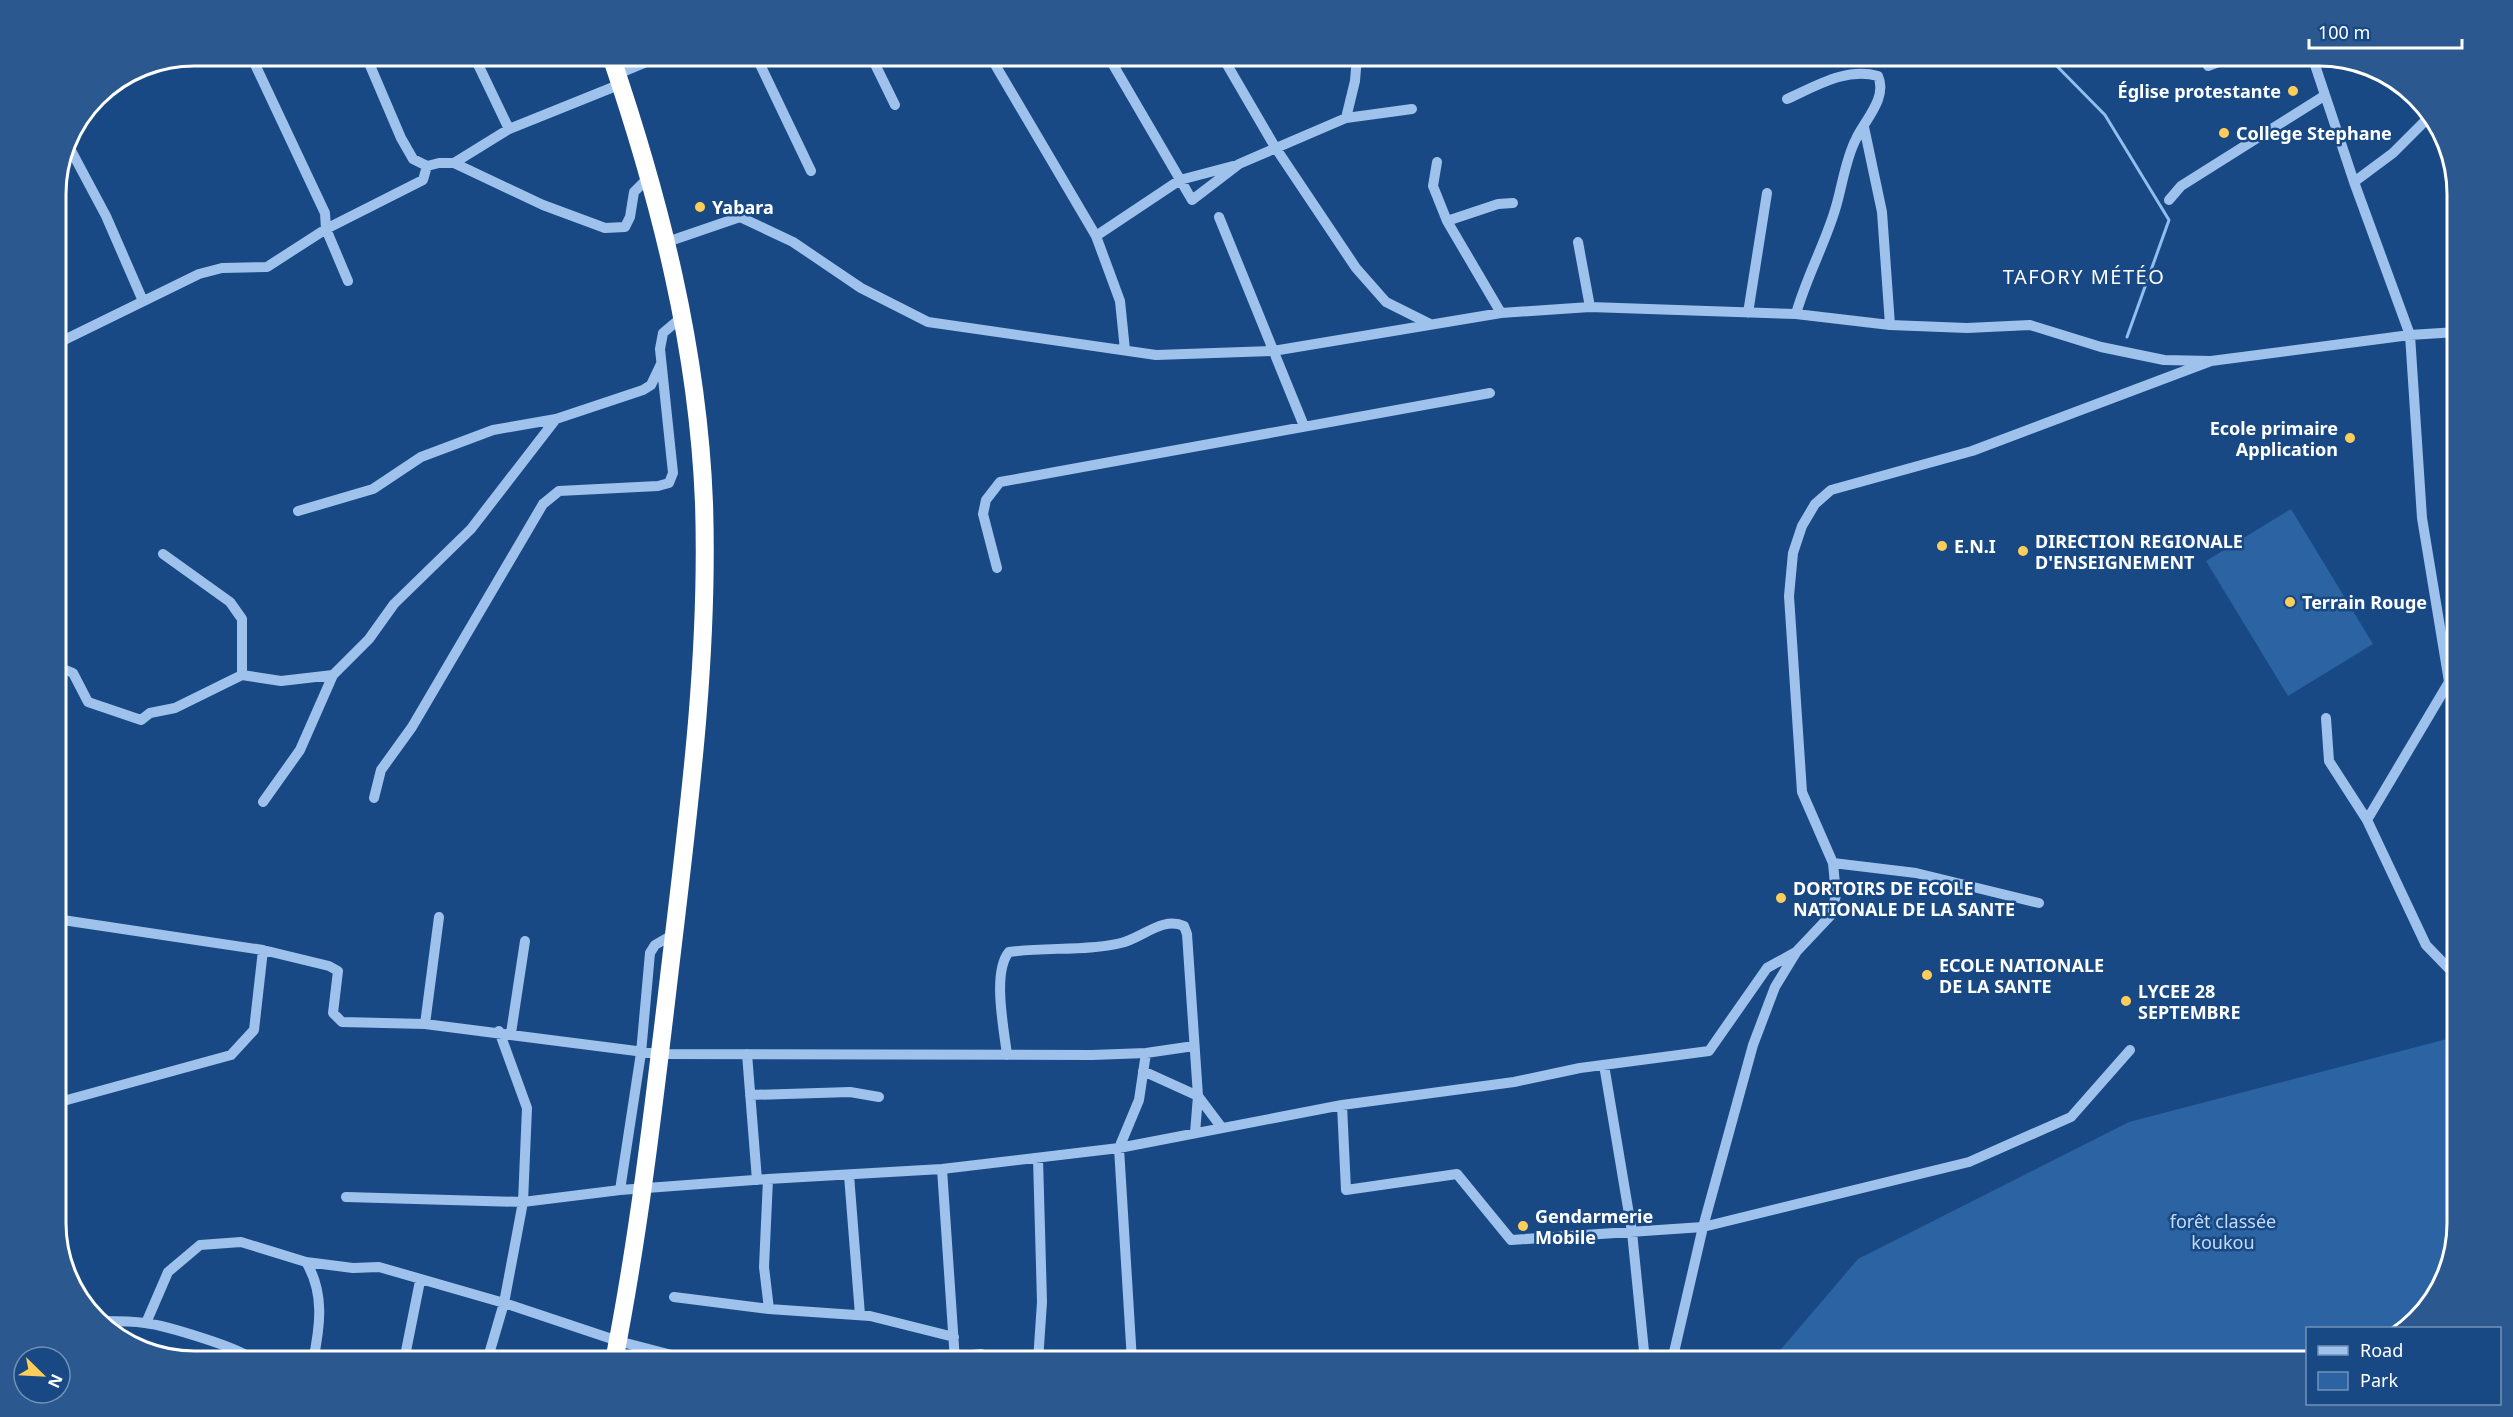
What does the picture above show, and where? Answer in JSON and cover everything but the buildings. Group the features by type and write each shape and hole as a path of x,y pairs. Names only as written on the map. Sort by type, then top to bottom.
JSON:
{"highway":[{"path":"614,66 667,242 683,316 693,382 704,503 700,708 644,1189 616,1351"}],"street":[{"path":"256,66 325,213 326,229 348,281"},
{"path":"370,66 401,138 423,180"},
{"path":"479,66 509,129"},
{"path":"454,163 509,129 643,66"},
{"path":"761,66 811,171"},
{"path":"876,66 895,105"},
{"path":"997,66 1096,236 1120,301 1125,350"},
{"path":"1114,66 1192,200 1239,164"},
{"path":"1228,66 1275,147 1375,293 1386,302 1430,324"},
{"path":"1346,118 1356,66"},
{"path":"2315,66 2354,182 2410,335 2422,518 2447,664"},
{"path":"1787,99 1838,76 1866,73 1878,76 1881,83 1872,114 1856,139 1835,212 1804,286 1796,314"},
{"path":"2169,200 2181,186 2324,96"},
{"path":"1096,236 1180,180 1239,164 1346,118 1412,109"},
{"path":"2354,182 2393,153 2424,122"},
{"path":"1864,127 1882,212 1890,325"},
{"path":"73,154 106,216 143,301"},
{"path":"413,159 427,166 439,162 454,163 543,205 605,228 625,227 630,217 634,192 649,177"},
{"path":"1437,162 1432,186 1447,221 1501,313"},
{"path":"66,339 199,274 222,268 267,267 326,229 423,180 427,166"},
{"path":"1748,313 1767,193"},
{"path":"1447,221 1498,204 1513,203"},
{"path":"667,242 740,217 793,242 861,288 928,322 1156,355 1273,351 1501,313 1590,307 1796,314 1890,325 1967,328 2030,324 2101,347 2164,360 2211,361 2410,335 2447,333"},
{"path":"1220,218 1304,426"},
{"path":"1578,242 1590,307"},
{"path":"374,798 381,770 412,727 543,504 559,491 658,486 669,483 673,473 660,349 663,333 683,316"},
{"path":"1674,1351 1702,1227 1753,1045 1775,987 1797,951 1831,915 1836,895 1833,862 1802,792 1789,596 1793,553 1802,526 1815,504 1831,490 1972,452 2211,361"},
{"path":"651,385 661,364"},
{"path":"298,512 373,489 422,456 493,430 556,419 651,385 664,388"},
{"path":"997,568 983,514 986,500 1000,482 1490,393"},
{"path":"263,802 300,750 333,675 369,639 394,604 471,529 556,419"},
{"path":"163,554 230,602 242,619 242,675"},
{"path":"66,670 73,673 88,702 141,720 150,712 175,708 242,675 281,681 333,675"},
{"path":"2367,820 2447,687"},
{"path":"2326,718 2329,761 2367,820 2426,945 2447,967"},
{"path":"1833,862 1916,873 2039,903"},
{"path":"425,1024 439,917"},
{"path":"66,920 263,950 329,966 338,971 333,1013 342,1022 425,1024 499,1031 660,1054 1146,1053 1194,1046"},
{"path":"1007,1055 1000,980 1003,959 1010,952 1119,944 1174,921 1184,926 1187,934 1198,1096 1195,1133"},
{"path":"620,1190 641,1053 650,953 655,945 674,934"},
{"path":"511,1033 525,941"},
{"path":"66,1101 231,1055 254,1030 263,950"},
{"path":"346,1197 523,1202 620,1190 942,1169 1119,1148 1342,1105 1514,1082 1604,1065 1709,1051 1767,968 1797,951"},
{"path":"490,1351 504,1303 523,1202 527,1108 499,1031"},
{"path":"1342,1105 1346,1190 1457,1174 1511,1240 1632,1232 1702,1227 1969,1162 2072,1117 2130,1050"},
{"path":"1131,1351 1119,1148 1138,1100 1146,1053"},
{"path":"747,1054 750,1095 762,1179 764,1267 769,1309"},
{"path":"1604,1065 1632,1232 1644,1351"},
{"path":"1143,1071 1198,1096 1222,1128"},
{"path":"750,1095 850,1092 879,1097"},
{"path":"1038,1158 1042,1302 1039,1351"},
{"path":"942,1169 955,1351"},
{"path":"849,1175 860,1315"},
{"path":"146,1323 168,1272 200,1245 241,1242 306,1262 353,1268 379,1267 420,1281 504,1303 655,1351"},
{"path":"306,1262 316,1279 318,1293 319,1333 315,1351"},
{"path":"406,1351 420,1281"},
{"path":"674,1298 769,1309 860,1315 954,1337"},
{"path":"113,1321 146,1323 212,1341 234,1351"}],"green space":[{"name":"Terrain Rouge","path":"2291,509 2373,644 2288,696 2206,561"},
{"name":"forêt classée koukou","path":"2447,1039 2446,1239 2443,1256 2430,1287 2409,1313 2393,1327 2306,1327 2306,1351 1780,1351 1858,1259 2129,1122"}],"waterway":[{"path":"2057,66 2105,115 2169,220 2127,337"}],"place":[{"name":"Église protestante","path":"2293,91"},
{"name":"College Stephane","path":"2224,133"},
{"name":"Yabara","path":"700,207"},
{"name":"Ecole primaire Application","path":"2350,438"},
{"name":"E.N.I","path":"1942,546"},
{"name":"DIRECTION REGIONALE D'ENSEIGNEMENT","path":"2023,551"},
{"name":"Terrain Rouge","path":"2290,602"},
{"name":"DORTOIRS DE ECOLE NATIONALE DE LA SANTE","path":"1781,898"},
{"name":"ECOLE NATIONALE DE LA SANTE","path":"1927,975"},
{"name":"LYCEE 28 SEPTEMBRE","path":"2126,1001"},
{"name":"Gendarmerie Mobile","path":"1523,1226"}],"district":[{"name":"TAFORY MÉTÉO","path":"2084,276"}]}
